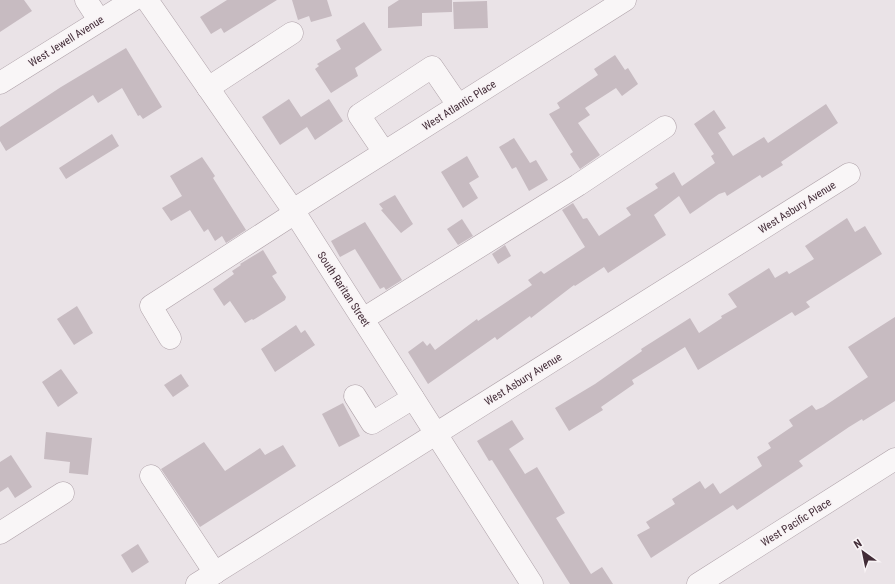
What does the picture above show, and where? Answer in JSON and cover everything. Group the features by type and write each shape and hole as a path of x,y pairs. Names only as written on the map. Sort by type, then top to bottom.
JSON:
{"street":[{"path":"86,0 100,20"},
{"name":"West Jewell Avenue","path":"0,83 133,0"},
{"name":"South Raritan Street","path":"147,0 294,211 532,584"},
{"name":"West Atlantic Place","path":"170,338 151,306 384,152 625,0"},
{"path":"208,88 292,33"},
{"path":"384,152 359,115 432,67 458,105"},
{"path":"362,319 578,185 665,127"},
{"name":"West Asbury Avenue","path":"197,584 849,174"},
{"path":"355,396 372,423 413,398"},
{"name":"West Pacific Place","path":"698,584 895,459"},
{"path":"151,476 215,573"},
{"path":"0,533 64,493"}],"building":[{"path":"0,0 24,0 32,11 0,32"},
{"path":"227,0 277,0 224,33 221,28 211,34 200,17"},
{"path":"292,0 327,0 332,16 311,22 309,16 298,20"},
{"path":"399,0 452,0 452,12 422,13 422,26 388,28 388,7"},
{"path":"487,1 488,28 454,29 453,2"},
{"path":"364,22 382,50 355,68 358,76 331,93 315,69 319,66 317,64 341,49 336,40"},
{"path":"126,48 162,107 143,119 140,115 138,116 122,88 98,103 93,95 6,151 0,141 0,127 61,87"},
{"path":"615,55 625,70 628,68 638,84 622,96 616,88 585,108 590,115 578,123 600,155 580,169 570,154 573,152 549,114 560,108 557,103 598,75 594,69"},
{"path":"289,99 301,117 329,99 343,121 315,140 307,127 280,145 262,117"},
{"path":"826,104 838,123 781,162 783,165 762,178 760,175 727,196 725,192 719,194 690,214 679,196 654,215 666,235 608,273 604,267 575,286 574,285 531,318 530,316 497,340 495,337 428,384 408,352 423,341 427,346 430,343 435,350 477,319 478,321 532,285 528,280 541,271 544,274 585,247 562,210 573,203 583,219 587,218 599,236 631,215 626,208 658,188 655,184 674,172 682,186 715,163 711,156 714,154 694,124 714,110 726,128 718,133 733,156 764,137 768,143"},
{"path":"112,134 119,146 66,179 59,168"},
{"path":"514,138 530,163 536,160 548,180 529,191 516,167 512,169 499,147"},
{"path":"467,156 479,177 469,183 478,198 463,208 441,172"},
{"path":"202,157 215,176 213,178 246,230 226,243 222,236 215,241 208,229 204,232 190,210 171,221 162,208 182,196 170,176"},
{"path":"395,195 413,224 401,233 381,210 383,209 379,204"},
{"path":"847,218 855,232 865,226 882,254 806,302 810,307 795,316 792,312 698,370 685,347 632,380 634,384 601,407 603,410 569,431 555,408 595,384 642,351 641,349 690,318 699,333 722,318 721,316 737,307 728,294 769,268 775,278 787,271 789,274 814,259 805,246"},
{"path":"462,219 473,236 458,245 447,229"},
{"path":"365,222 402,280 386,290 384,287 380,289 355,249 340,257 331,241"},
{"path":"505,245 511,256 498,264 492,254"},
{"path":"263,250 277,273 272,276 286,297 285,300 253,320 252,319 245,323 230,301 224,306 213,289 234,274 232,271 241,265 240,264"},
{"path":"77,306 93,333 74,345 57,319"},
{"path":"895,317 895,401 863,421 862,419 849,427 799,461 803,466 737,510 733,505 651,558 637,535 650,528 646,522 675,504 672,499 700,481 705,489 713,483 720,494 762,466 757,457 771,448 768,443 793,426 789,420 812,405 816,410 823,407 868,377 848,347"},
{"path":"296,325 301,333 305,330 315,345 275,372 261,349"},
{"path":"61,369 78,393 58,407 42,382"},
{"path":"181,374 189,386 173,397 164,385"},
{"path":"343,403 360,436 339,447 322,414"},
{"path":"512,420 524,439 509,449 525,474 537,467 565,513 556,518 591,574 602,567 613,584 570,584 492,460 489,461 477,441"},
{"path":"46,432 92,438 88,475 69,473 70,462 44,459"},
{"path":"204,442 225,471 260,448 265,455 283,445 296,466 200,527 161,469"},
{"path":"11,455 32,487 15,498 8,487 0,492 0,462"},
{"path":"138,544 149,562 132,573 121,555"}]}
